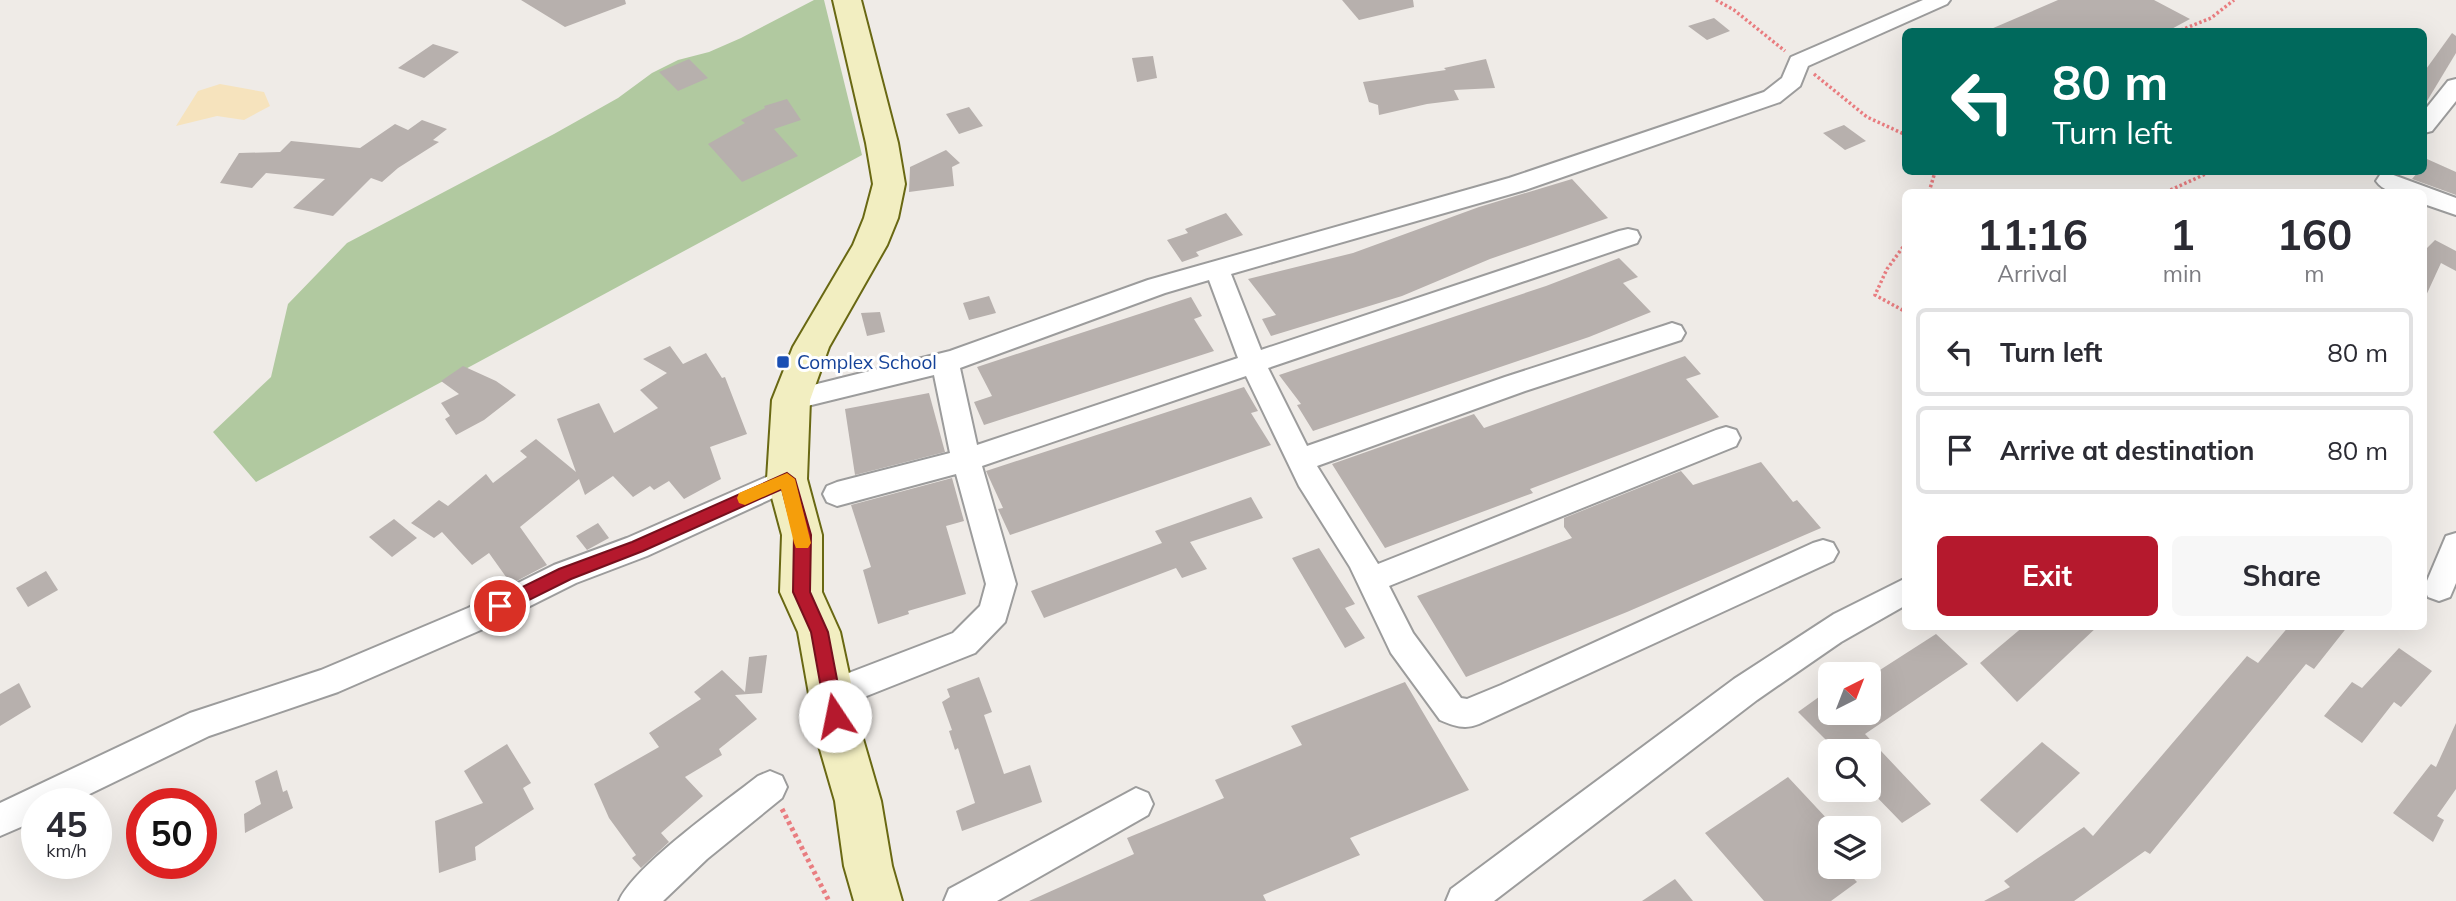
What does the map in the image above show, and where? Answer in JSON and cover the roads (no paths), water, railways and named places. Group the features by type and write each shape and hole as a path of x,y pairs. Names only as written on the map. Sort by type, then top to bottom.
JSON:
{"main road":[{"path":"847,0 882,143 889,184 881,218 870,245 811,347 791,400 787,479 802,535 802,592 819,632 840,739 858,801 867,866 878,901"}],"street":[{"path":"791,400 945,362 1157,286 1517,184 1772,97 1792,81 1799,62 1940,0"},
{"path":"2427,122 2456,86"},
{"path":"2388,182 2408,189"},
{"path":"2427,196 2456,208"},
{"path":"837,494 965,460 1629,237"},
{"path":"1217,269 1253,364 1301,460 1371,580 1402,643 1451,710 1468,714 1823,552"},
{"path":"1301,460 1515,384 1672,333"},
{"path":"831,694 964,643 994,613 1001,584 965,460 945,362"},
{"path":"1371,580 1726,438"},
{"path":"0,820 201,724 327,682 479,617 565,574 638,547 787,479"},
{"path":"2440,589 2456,545"},
{"path":"1464,901 1529,856 1651,759 1749,686 1865,610 1902,593"},
{"path":"637,901 695,847 770,787"},
{"path":"962,901 1136,804"}],"place":[{"name":"Complex School","path":"783,362"}]}
